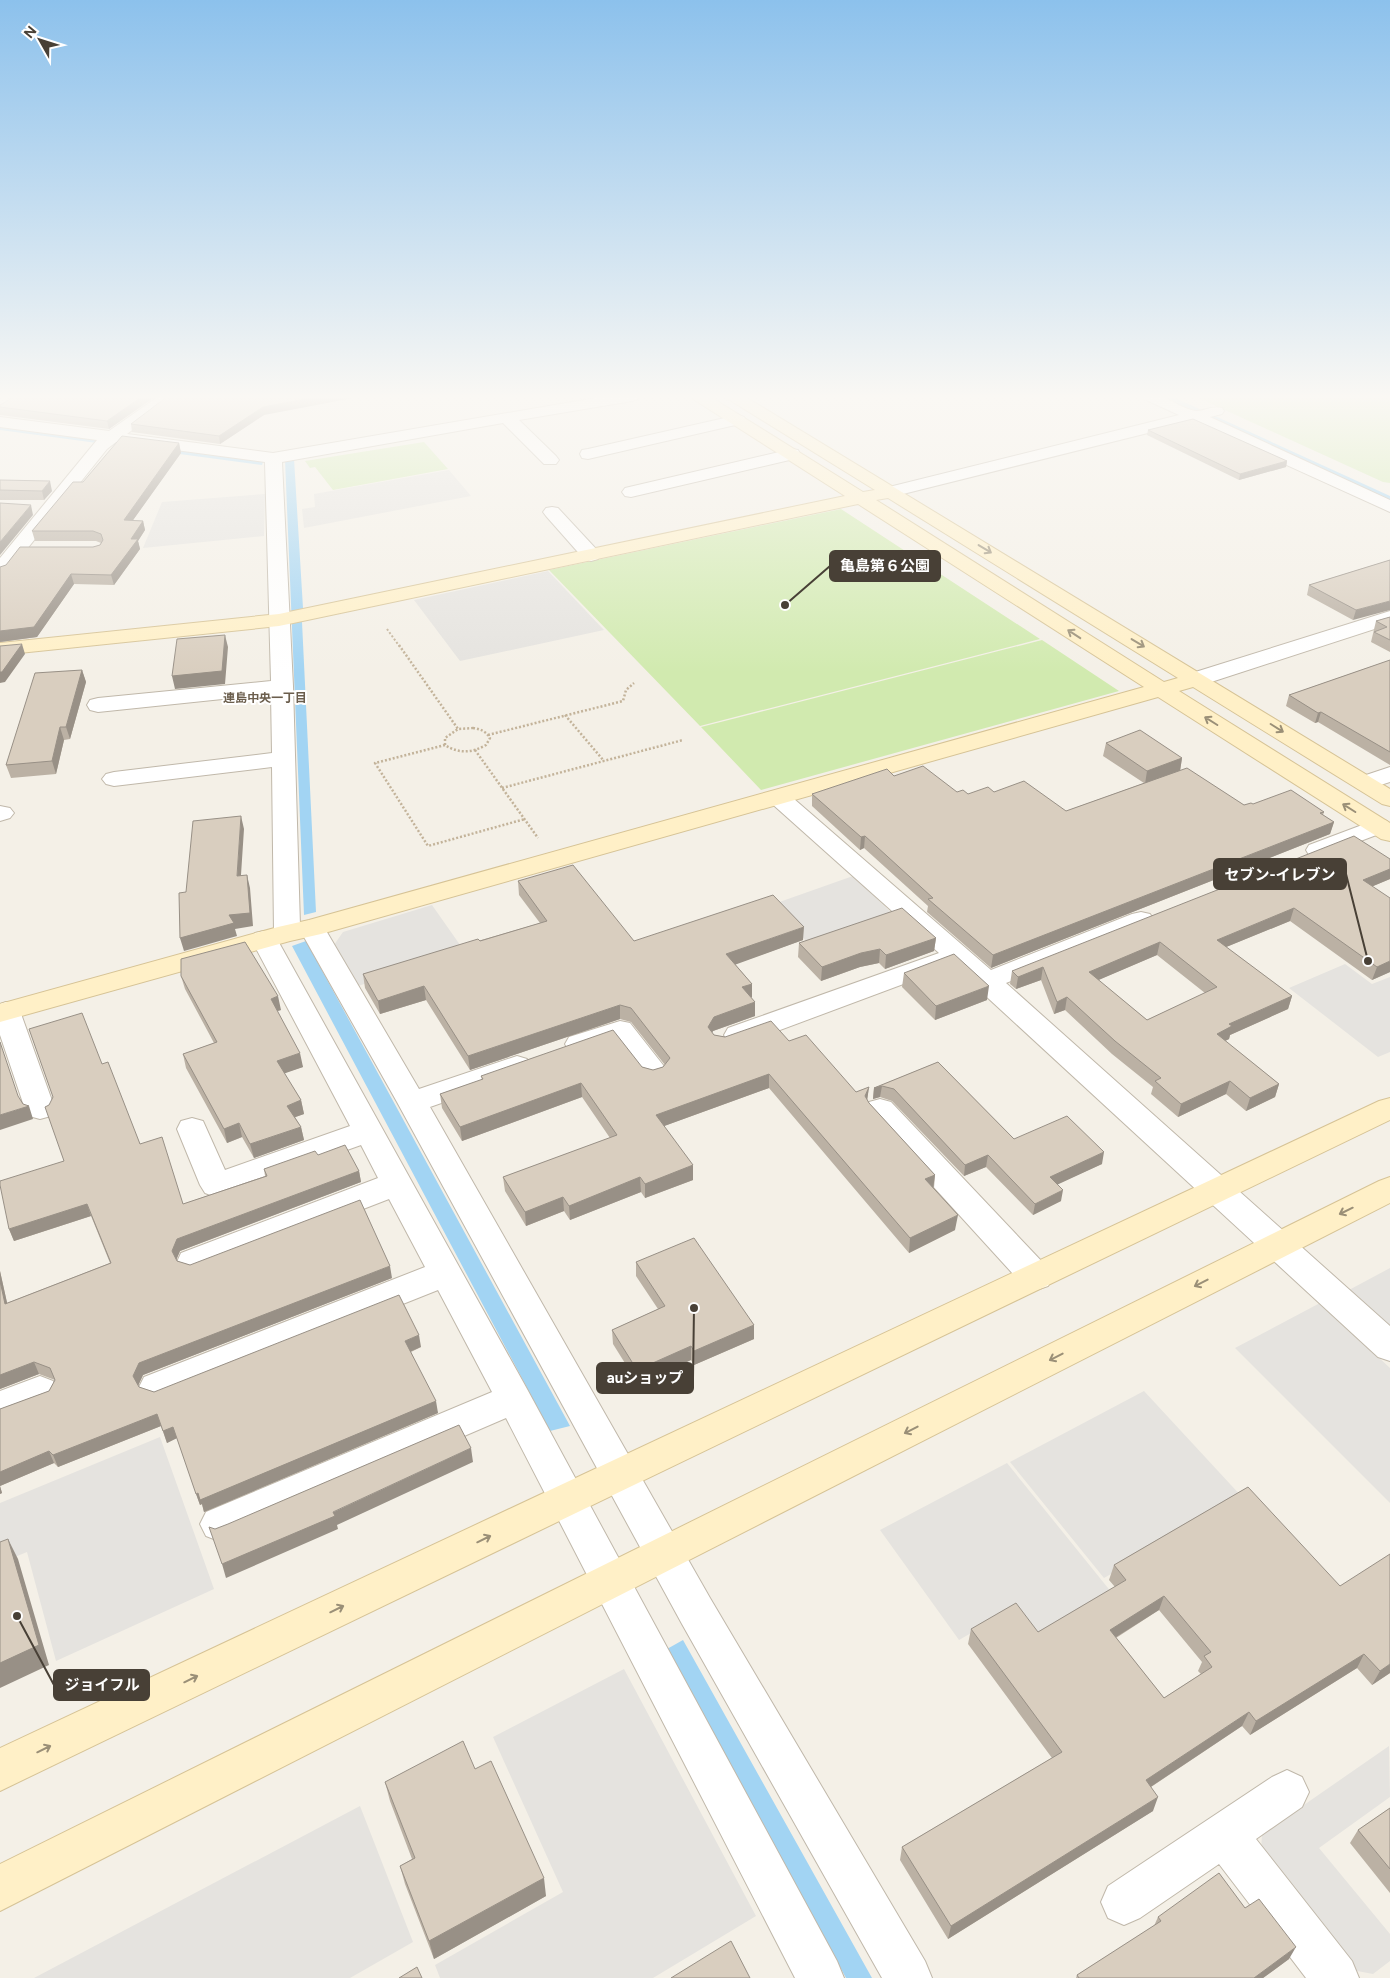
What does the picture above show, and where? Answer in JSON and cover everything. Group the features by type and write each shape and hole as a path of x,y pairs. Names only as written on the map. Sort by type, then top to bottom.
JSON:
{"street":[{"path":"0,570 66,488"},
{"path":"274,488 280,620 288,933 368,1131 514,1399 609,1582 820,1978"},
{"path":"631,492 647,488"},
{"path":"847,488 1161,690 1384,830"},
{"path":"885,488 1390,798"},
{"path":"0,648 280,620 906,488"},
{"path":"1367,488 1384,496"},
{"path":"25,507 50,508"},
{"path":"552,512 591,555"},
{"path":"17,549 37,549"},
{"path":"40,1109 3,1012 1161,690 1387,620"},
{"path":"98,705 282,686"},
{"path":"114,780 283,760"},
{"path":"1365,783 1390,774"},
{"path":"778,797 987,981 1390,1347"},
{"path":"1298,858 1384,830"},
{"path":"987,981 1161,912"},
{"path":"288,933 412,1102 664,1554 908,1978"},
{"path":"724,1040 957,955"},
{"path":"412,1102 620,1030 653,1072"},
{"path":"0,1770 1390,1108"},
{"path":"880,1110 1036,1277"},
{"path":"192,1129 216,1185 368,1131"},
{"path":"193,1262 397,1183"},
{"path":"0,1888 1390,1189"},
{"path":"157,1387 445,1273"},
{"path":"0,1407 40,1391"},
{"path":"219,1524 514,1399"},
{"path":"1124,1902 1287,1792"},
{"path":"1224,1834 1335,1978"}],"path":[{"path":"387,629 458,729"},
{"path":"488,735 623,701 626,690 634,683"},
{"path":"566,716 604,761"},
{"path":"445,745 445,738 458,729 479,729 490,738 486,745 475,750 460,752 445,745 375,763 428,846 525,819"},
{"path":"502,788 683,740"},
{"path":"475,750 553,858"}],"green space":[{"path":"841,509 1040,639 700,726 549,570"},
{"path":"1042,640 1119,691 761,790 701,727"}],"shaded area":[{"path":"346,488 464,488 471,496 304,528 302,509 315,507 314,494"},
{"path":"265,494 264,536 143,548 162,502"},
{"path":"548,571 604,630 460,661 414,600"},
{"path":"853,876 898,919 814,949 771,905"},
{"path":"432,905 465,952 358,986 334,945 343,932"},
{"path":"1345,964 1372,984 1390,977 1390,1052 1378,1057 1289,988"},
{"path":"1390,1268 1390,1326 1349,1290"},
{"path":"1320,1303 1390,1368 1390,1503 1235,1348"},
{"path":"1144,1391 1243,1498 1104,1578 1010,1462"},
{"path":"160,1437 214,1589 56,1661 27,1552 0,1563 0,1503"},
{"path":"1007,1463 1112,1593 1033,1639 1011,1610 959,1640 880,1530"},
{"path":"624,1669 756,1916 653,1978 440,1978 435,1965 563,1892 493,1737"},
{"path":"1389,1746 1390,1797 1319,1848 1390,1934 1390,1961 1373,1974 1352,1970 1261,1852 1262,1834"},
{"path":"360,1806 413,1942 350,1978 34,1978"}],"water":[{"path":"286,488 296,488 303,608 302,622 316,912 304,915"},
{"path":"1360,488 1373,488 1390,496 1390,502"},
{"path":"306,941 570,1426 550,1431 292,946"},
{"path":"683,1640 872,1978 846,1978 667,1649"}],"building":[{"path":"0,488 44,488 42,491 0,490"},
{"path":"68,488 147,488 124,520 143,521 131,539 138,539 111,575 71,574 34,627 0,631 0,567 6,565 20,547 93,547 100,545 103,540 101,534 93,531 32,531"},
{"path":"0,503 31,505 0,542"},
{"path":"1390,560 1390,601 1356,610 1309,585"},
{"path":"1390,617 1390,640 1374,632 1387,627 1376,621"},
{"path":"225,635 222,671 172,676 177,639"},
{"path":"22,644 2,672 0,672 0,646"},
{"path":"1390,660 1390,752 1289,695"},
{"path":"82,670 66,727 60,727 52,761 6,765 35,673"},
{"path":"1140,730 1182,758 1147,771 1106,743"},
{"path":"923,766 957,792 963,790 968,794 988,787 994,792 1024,781 1066,811 1187,768 1244,805 1253,804 1291,790 1324,812 1320,813 1334,822 993,955 928,899 933,898 865,836 861,837 812,794 887,769 894,776"},
{"path":"241,816 237,876 247,875 250,913 229,915 234,923 180,938 179,893 186,892 193,821"},
{"path":"1354,836 1390,859 1390,869 1363,880 1390,898 1390,961 1377,967 1294,908 1217,940 1292,996 1229,1024 1232,1026 1217,1034 1279,1084 1250,1098 1230,1081 1181,1104 1155,1081 1161,1078 1115,1041 1067,997 1057,1002 1043,967 1018,977 1012,971","holes":["1160,942 1217,987 1147,1020 1089,972"]},
{"path":"573,865 634,941 773,895 804,927 726,954 752,984 742,987 755,1002 714,1017 708,1027 714,1035 725,1037 771,1021 789,1041 806,1035 856,1092 869,1087 865,1096 869,1103 935,1175 925,1179 958,1215 910,1238 769,1074 656,1115 693,1165 645,1184 640,1177 569,1206 563,1197 525,1212 503,1177 617,1135 581,1083 460,1127 440,1094 483,1079 481,1076 613,1030 642,1067 653,1070 663,1067 670,1058 631,1008 620,1005 468,1056 424,986 378,1001 363,974 478,939 480,941 547,921 518,881"},
{"path":"902,908 936,938 886,955 880,949 861,953 822,967 799,943"},
{"path":"245,942 278,996 271,999 300,1053 277,1061 301,1100 287,1106 301,1127 250,1144 239,1123 224,1129 183,1054 217,1042 181,976 181,959"},
{"path":"954,954 989,986 936,1006 904,973"},
{"path":"82,1013 102,1064 108,1062 140,1144 162,1137 183,1204 267,1176 264,1169 315,1151 318,1155 345,1145 359,1171 177,1239 172,1251 177,1261 190,1265 360,1200 390,1266 139,1363 133,1376 139,1387 154,1392 399,1295 419,1335 405,1341 436,1401 200,1500 198,1493 196,1494 173,1427 163,1431 157,1414 53,1455 49,1451 0,1472 0,1409 49,1391 55,1380 50,1368 34,1362 0,1375 0,1281 5,1304 111,1263 87,1204 9,1229 0,1185 0,1181 64,1161 45,1107 49,1105 53,1097 29,1029"},
{"path":"0,1042 18,1096 23,1104 29,1106 0,1115"},
{"path":"938,1062 1014,1139 1067,1116 1104,1152 1050,1177 1063,1190 1035,1204 988,1155 965,1165 894,1089 882,1086 874,1088"},
{"path":"694,1238 754,1325 694,1351 691,1346 637,1370 612,1330 665,1306 636,1262"},
{"path":"459,1425 471,1448 333,1512 335,1516 222,1564 209,1527 215,1529 228,1524"},
{"path":"1248,1487 1340,1586 1390,1554 1390,1664 1380,1671 1364,1654 1256,1721 1249,1712 1146,1780 1158,1797 951,1926 902,1847 1062,1752 971,1629 1016,1603 1038,1632 1126,1580 1114,1565","holes":["1164,1596 1211,1652 1204,1656 1212,1667 1164,1698 1110,1630"]},
{"path":"8,1539 39,1645 0,1663 0,1542"},
{"path":"463,1741 475,1769 491,1761 544,1878 429,1941 400,1866 415,1858 385,1782"},
{"path":"1390,1808 1390,1869 1358,1830"},
{"path":"1219,1873 1245,1908 1259,1899 1296,1947 1254,1978 1079,1978 1077,1975 1161,1921 1158,1917"},
{"path":"731,1941 750,1978 671,1978"},
{"path":"417,1967 422,1978 399,1978"}],"place":[{"name":"亀島第６公園","path":"785,605"},
{"name":"セブン-イレブン","path":"1368,961"},
{"name":"auショップ","path":"694,1308"},
{"name":"ジョイフル","path":"17,1616"}],"district":[{"name":"連島中央一丁目","path":"265,698"}]}
